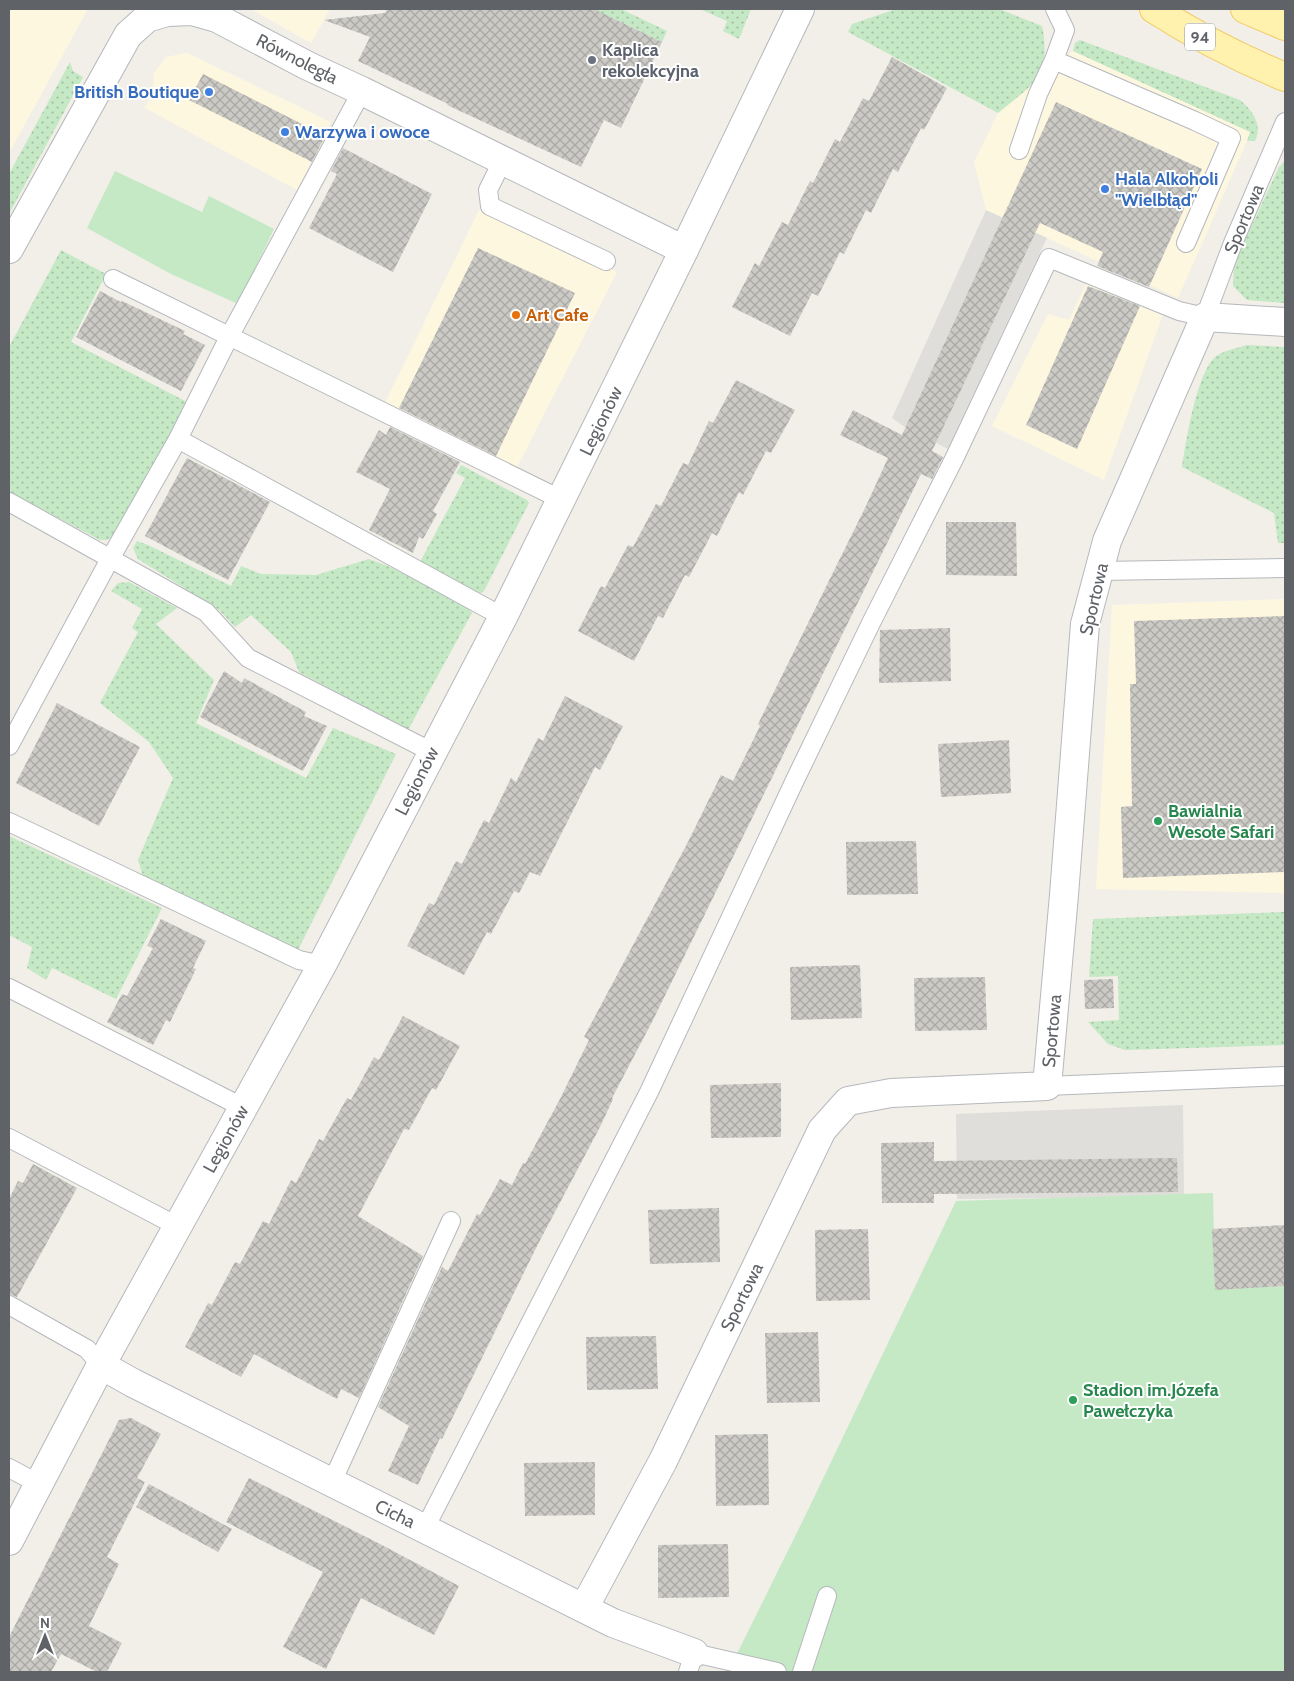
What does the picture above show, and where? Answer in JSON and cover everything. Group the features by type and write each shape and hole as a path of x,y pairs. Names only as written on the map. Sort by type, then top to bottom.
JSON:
{"main road":[{"name":"94","path":"1154,9 1184,28 1248,62 1285,77"},
{"path":"1245,9 1285,26"}],"street":[{"name":"Legionów","path":"9,1541 101,1365 322,965 503,617 562,500 800,9"},
{"name":"Równoległa","path":"9,249 128,34 147,18 167,12 192,11 217,18 308,66 684,250"},
{"path":"1205,317 1285,322"},
{"name":"Sportowa","path":"584,1608 663,1461 822,1130 848,1100 891,1093 1047,1086 1085,624 1107,541 1205,317"},
{"name":"Cicha","path":"101,1365 329,1482 425,1528 691,1662"}],"lane":[{"path":"1019,150 1038,94 1054,60 1064,30 1055,9"},
{"path":"1054,60 1231,138 1186,243"},
{"path":"9,746 110,559 178,439 229,337 362,91"},
{"name":"Sportowa","path":"1205,317 1233,243 1285,122"},
{"path":"503,160 488,190 490,206 606,261"},
{"path":"425,1528 649,1092 795,780 871,623 954,459 1049,258 1179,311 1205,317"},
{"path":"113,279 562,500"},
{"path":"178,439 503,617"},
{"path":"9,502 206,612 248,658 432,752"},
{"path":"1100,571 1285,568"},
{"path":"9,822 299,960 322,965"},
{"path":"9,988 244,1108"},
{"path":"1047,1086 1285,1076"},
{"path":"9,1138 177,1226"},
{"path":"329,1482 336,1471 451,1221"},
{"path":"9,1305 87,1349 101,1365"},
{"path":"9,1468 39,1484"},
{"path":"802,1672 827,1596"},
{"path":"691,1662 777,1672"}],"shaded area":[{"path":"9,9 88,9 9,153"},
{"path":"251,9 330,9 311,43"},
{"path":"1073,51 1251,132 1178,298 986,210 974,162 998,113"},
{"path":"187,53 331,122 297,190 145,108 153,91 154,73 166,57"},
{"path":"481,206 617,272 516,469 383,407"},
{"path":"986,210 1047,238 948,449 905,427 892,418"},
{"path":"1088,280 1163,314 1104,480 992,426 1048,314 1069,320"},
{"path":"1285,599 1285,893 1096,889 1112,605"},
{"path":"1183,1105 1184,1197 957,1199 956,1114"}],"green space":[{"path":"590,9 621,9 667,31 662,42 613,18 586,17"},
{"path":"700,9 751,9 739,39 723,31 727,21"},
{"path":"896,9 999,9 1042,26 1045,48 1043,63 1038,77 998,113 848,32 852,24"},
{"path":"1080,40 1240,100 1249,108 1257,123 1258,129 1255,141 1247,141 1250,132 1073,51 1075,43"},
{"path":"70,62 73,71 83,77 9,214 9,174"},
{"path":"1285,161 1285,303 1247,300 1233,286 1234,263 1279,167"},
{"path":"115,171 202,212 209,196 274,229 238,304 171,274 87,228"},
{"path":"61,250 106,274 71,342 189,403 112,537 107,540 100,540 9,492 9,347"},
{"path":"1247,345 1285,347 1285,543 1278,543 1274,513 1182,467 1198,389 1204,374 1218,355"},
{"path":"461,465 527,500 529,503 484,591 479,594 420,562 465,478 456,473"},
{"path":"137,541 231,586 241,566 261,574 316,575 369,559 388,566 464,604 472,613 408,730 299,672 291,652 251,615 235,627 219,610 138,559 133,548"},
{"path":"129,582 177,608 156,624 214,680 196,723 306,778 333,728 396,754 298,950 144,879 138,860 173,778 149,742 100,703 138,632 132,628 142,609 111,591 118,583"},
{"path":"9,836 162,908 116,999 52,968 46,980 27,968 32,947 9,935"},
{"path":"1285,912 1285,1045 1125,1050 1108,1044 1088,1022 1119,1020 1118,976 1089,977 1093,919"},
{"name":"Stadion im.Józefa Pawełczyka","path":"1213,1193 1215,1289 1285,1286 1285,1672 728,1672 956,1201"}],"building":[{"path":"387,9 594,9 662,42 621,128 604,120 581,167 447,105 358,61 370,37 324,20 385,13"},
{"path":"892,57 947,88 924,130 921,128 898,172 893,169 871,213 866,210 844,254 840,252 818,296 812,293 790,336 732,307 755,263 759,266 782,222 788,225 810,181 813,183 835,139 840,142 863,98 869,101"},
{"path":"203,74 304,125 303,127 324,138 312,162 189,100"},
{"path":"1056,102 1202,169 1149,287 1097,266 1103,252 1040,223 932,451 943,457 932,479 921,474 653,1020 612,1098 600,1127 538,1244 418,1485 388,1471 409,1426 378,1407 442,1267 448,1271 477,1214 480,1215 500,1179 512,1185 523,1163 525,1164 589,1040 584,1037 688,842 721,775 733,781 760,726 758,724 888,458 840,435 853,410 902,435"},
{"path":"343,148 432,194 393,272 309,228 337,174 331,171"},
{"path":"478,248 575,293 496,456 399,408"},
{"path":"1088,286 1140,306 1077,449 1026,425"},
{"path":"100,291 185,331 183,334 205,345 181,391 76,337"},
{"path":"736,380 795,410 771,453 766,451 743,495 739,492 717,536 712,533 689,577 685,575 663,618 658,616 634,661 578,631 601,586 605,588 628,545 633,547 656,504 661,506 683,463 688,465 709,421 713,423"},
{"path":"390,427 460,462 433,511 437,514 423,539 419,537 413,553 369,530 390,489 356,472 379,430 386,435"},
{"path":"187,458 270,502 228,580 145,536"},
{"path":"946,522 1016,522 1017,576 946,575"},
{"path":"1285,616 1285,872 1123,878 1121,807 1132,806 1130,684 1136,684 1134,621"},
{"path":"950,628 951,681 879,683 880,630"},
{"path":"224,671 242,683 244,678 306,712 304,716 327,726 303,771 200,717"},
{"path":"565,696 623,726 600,770 595,767 540,876 530,872 519,893 514,891 491,934 487,932 464,975 407,946 429,903 434,905 456,861 462,864 484,820 489,823 511,778 516,782 538,738 543,741"},
{"path":"57,703 140,747 99,826 16,783"},
{"path":"1009,740 1011,793 941,797 938,744"},
{"path":"916,841 918,894 847,895 846,842"},
{"path":"161,919 206,941 193,968 196,969 170,1022 166,1020 153,1045 107,1022 122,994 127,996 153,948 147,946"},
{"path":"860,965 862,1018 791,1020 790,967"},
{"path":"985,977 987,1030 915,1031 914,978"},
{"path":"1113,979 1114,1008 1085,1009 1084,980"},
{"path":"403,1016 460,1046 436,1090 432,1088 409,1130 404,1129 358,1216 423,1256 359,1398 341,1389 337,1399 254,1354 241,1377 185,1347 208,1303 212,1305 235,1262 240,1264 263,1221 269,1224 291,1180 296,1183 319,1139 323,1141 347,1098 351,1100 374,1057 379,1060"},
{"path":"781,1083 781,1137 711,1138 710,1085"},
{"path":"934,1142 934,1161 1177,1158 1178,1192 934,1194 934,1203 882,1203 881,1143"},
{"path":"33,1164 77,1188 17,1297 9,1294 9,1199 18,1181 23,1183"},
{"path":"719,1208 720,1262 650,1264 648,1210"},
{"path":"1285,1225 1285,1286 1215,1290 1212,1229"},
{"path":"868,1229 870,1300 816,1301 815,1230"},
{"path":"818,1332 820,1402 767,1403 765,1333"},
{"path":"656,1336 658,1389 587,1390 586,1337"},
{"path":"131,1418 161,1434 137,1478 145,1482 107,1557 119,1564 89,1626 122,1643 107,1672 97,1672 61,1654 51,1672 9,1672 9,1637 119,1420"},
{"path":"768,1434 769,1505 716,1506 715,1435"},
{"path":"595,1462 595,1515 525,1516 524,1463"},
{"path":"249,1478 459,1586 434,1635 361,1598 326,1669 283,1647 323,1572 226,1522"},
{"path":"149,1484 232,1529 218,1552 136,1507"},
{"path":"728,1544 729,1597 658,1598 658,1545"}],"place":[{"name":"Kaplica rekolekcyjna","path":"592,60"},
{"name":"British Boutique","path":"209,92"},
{"name":"Warzywa i owoce","path":"285,132"},
{"name":"Hala Alkoholi \"Wielbłąd\"","path":"1105,189"},
{"name":"Art Cafe","path":"516,315"},
{"name":"Bawialnia Wesołe Safari","path":"1158,821"},
{"name":"Stadion im.Józefa Pawełczyka","path":"1073,1400"}]}
